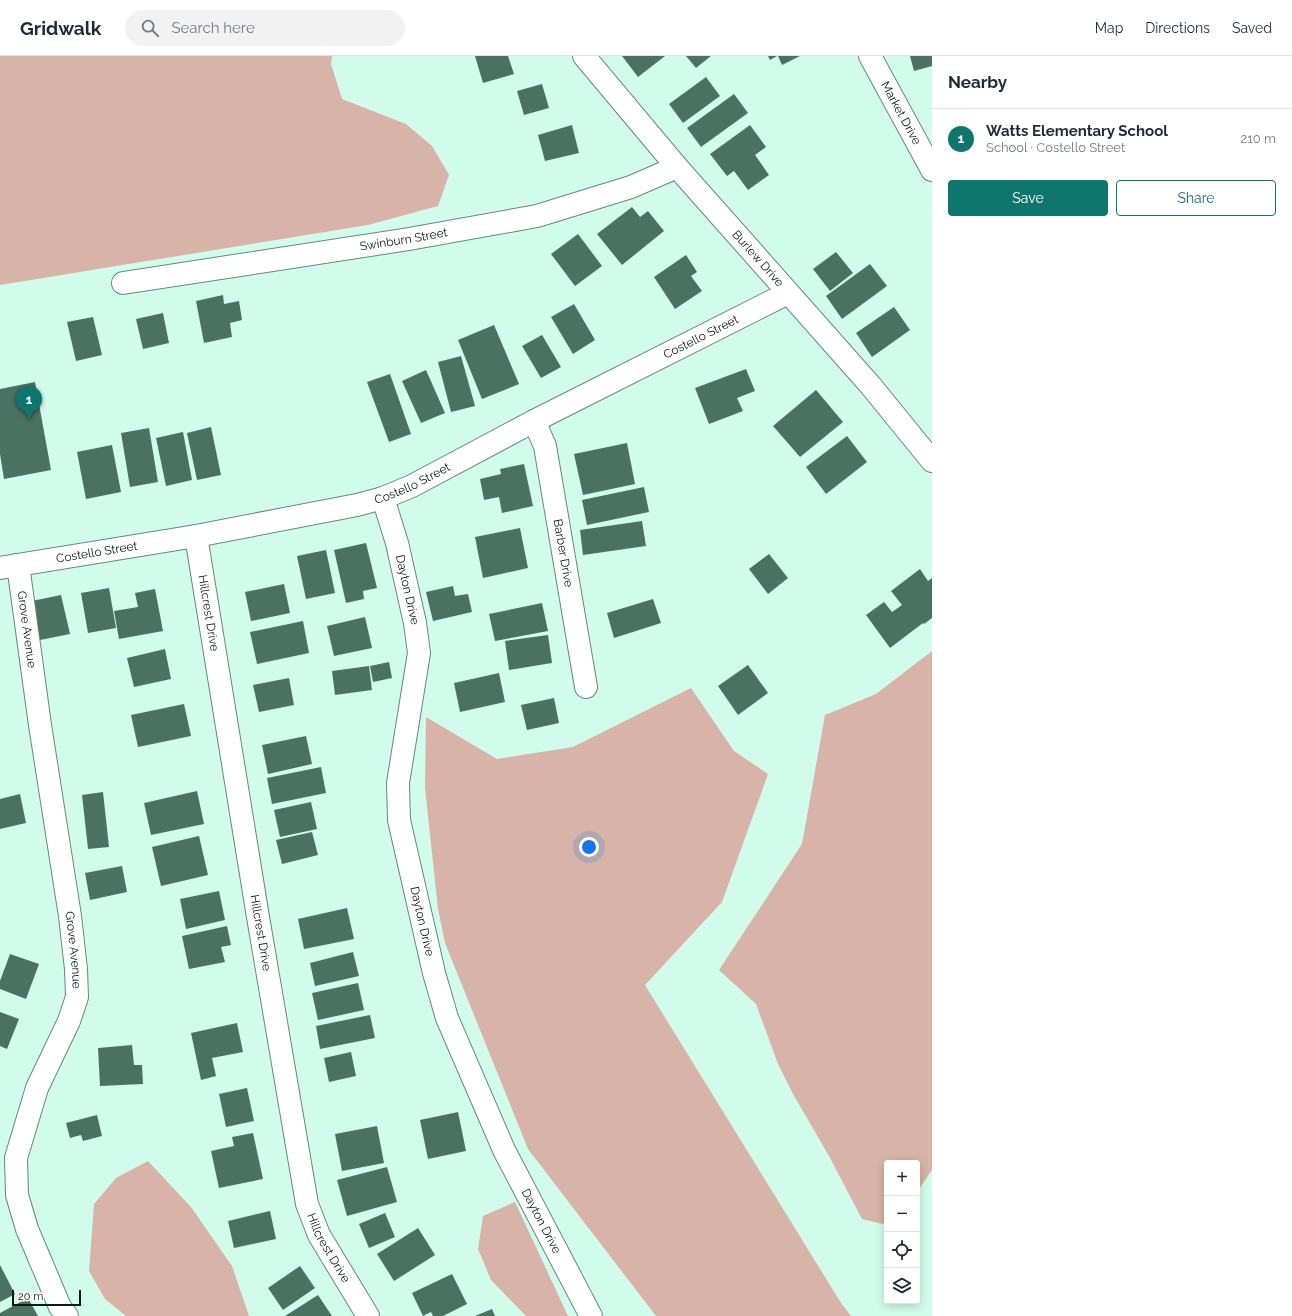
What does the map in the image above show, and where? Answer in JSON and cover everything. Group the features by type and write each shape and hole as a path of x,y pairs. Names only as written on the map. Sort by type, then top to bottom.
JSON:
{"street":[{"name":"Burlew Drive","path":"584,56 678,167 871,386 932,461"},
{"name":"Market Drive","path":"870,56 932,170"},
{"name":"Swinburn Street","path":"123,282 409,239 537,216 631,186 678,167"},
{"name":"Costello Street","path":"9,566 196,536 357,505 383,498 412,486 534,421 788,293"},
{"name":"Barber Drive","path":"534,421 545,446 586,687"},
{"name":"Dayton Drive","path":"383,498 397,543 419,653 398,783 399,820 434,973 447,1018 504,1150 591,1316"},
{"name":"Hillcrest Drive","path":"196,536 258,917 307,1204 319,1235 368,1316"},
{"name":"Grove Avenue","path":"9,566 40,725 70,916 76,969 77,997 69,1020 37,1088 32,1102 16,1158 17,1195 27,1229 60,1307 67,1316"}],"shaded area":[{"path":"0,56 332,56 331,64 342,99 406,124 432,146 449,175 438,206 368,225 0,285"},
{"path":"932,651 932,1170 920,1188 920,1160 884,1160 884,1224 862,1219 778,1064 756,1004 719,970 802,844 825,715 876,694"},
{"path":"691,688 734,751 768,774 722,902 645,985 841,1303 851,1316 656,1316 528,1149 445,943 438,909 425,788 426,717 497,759 573,747"},
{"path":"148,1161 191,1207 232,1266 249,1316 126,1316 105,1299 89,1271 94,1204 116,1178"},
{"path":"515,1202 568,1316 526,1316 491,1280 478,1249 483,1216"}],"building":[{"path":"475,56 508,56 514,74 483,83"},
{"path":"622,56 665,56 638,77"},
{"path":"686,56 711,56 696,68"},
{"path":"768,56 777,56 770,60"},
{"path":"778,56 800,56 782,65"},
{"path":"910,56 932,56 932,66 914,71"},
{"path":"706,77 720,96 683,123 669,104"},
{"path":"542,84 549,108 524,115 517,91"},
{"path":"734,94 748,113 701,147 687,128"},
{"path":"572,125 579,153 545,161 538,135"},
{"path":"750,125 766,147 755,155 769,175 748,190 734,171 727,176 710,154"},
{"path":"632,207 640,217 648,211 664,231 622,265 597,234"},
{"path":"578,234 602,266 575,286 551,254"},
{"path":"836,252 853,273 830,291 813,269"},
{"path":"686,255 697,272 691,276 702,291 675,309 654,277"},
{"path":"870,264 887,286 842,319 826,296"},
{"path":"223,295 224,304 239,301 242,320 230,323 232,337 204,343 196,301"},
{"path":"574,304 595,340 573,354 551,317"},
{"path":"894,307 910,330 872,357 856,333"},
{"path":"163,313 169,343 143,349 136,319"},
{"path":"93,317 102,355 76,361 67,322"},
{"path":"494,325 519,384 482,399 458,340"},
{"path":"542,335 561,367 541,378 522,346"},
{"path":"461,356 475,406 451,412 438,362"},
{"path":"746,369 755,391 737,398 743,411 709,424 695,388"},
{"path":"426,370 445,413 421,423 402,381"},
{"path":"390,374 411,434 389,442 367,382"},
{"path":"35,382 51,470 4,479 0,454 0,389"},
{"path":"816,390 843,422 800,457 773,426"},
{"path":"211,427 221,475 197,480 187,433"},
{"path":"149,428 158,482 130,487 121,433"},
{"path":"183,432 192,480 166,486 156,438"},
{"path":"847,436 867,462 826,494 806,467"},
{"path":"627,443 635,484 583,495 574,454"},
{"path":"112,445 121,492 86,499 77,452"},
{"path":"524,464 533,506 502,513 499,497 484,500 480,479 501,474 500,469"},
{"path":"644,487 649,512 587,525 582,500"},
{"path":"642,521 646,546 583,555 580,530"},
{"path":"520,528 528,568 483,578 475,537"},
{"path":"366,543 377,588 363,591 364,599 346,603 334,550"},
{"path":"326,550 335,593 306,599 297,556"},
{"path":"769,554 788,578 768,594 749,569"},
{"path":"920,569 928,581 932,578 932,618 890,648 866,615 884,602 892,612 902,605 891,591"},
{"path":"284,584 290,613 251,621 245,592"},
{"path":"453,586 455,596 468,594 472,612 433,621 426,592"},
{"path":"109,588 116,628 88,633 81,593"},
{"path":"155,589 163,631 119,639 114,611 138,607 135,593"},
{"path":"61,595 70,634 40,640 32,601"},
{"path":"653,599 661,623 614,638 607,613"},
{"path":"542,603 548,631 495,641 489,614"},
{"path":"365,617 372,648 334,656 327,626"},
{"path":"303,621 309,653 257,664 250,632"},
{"path":"548,635 552,663 509,670 505,641"},
{"path":"165,649 171,679 134,687 127,658"},
{"path":"389,662 392,678 373,682 370,666"},
{"path":"748,665 768,693 738,715 718,686"},
{"path":"369,666 372,690 335,695 332,671"},
{"path":"499,673 505,702 460,712 454,683"},
{"path":"289,678 294,705 259,712 253,685"},
{"path":"554,698 559,723 527,730 521,705"},
{"path":"184,704 191,736 138,747 131,715"},
{"path":"306,736 312,764 268,774 262,745"},
{"path":"321,767 326,793 272,804 267,778"},
{"path":"197,791 204,824 151,835 144,803"},
{"path":"103,792 109,847 88,849 82,795"},
{"path":"20,794 26,823 0,829 0,799"},
{"path":"311,802 317,829 280,837 274,810"},
{"path":"312,832 318,855 282,864 276,840"},
{"path":"199,836 208,875 161,886 152,847"},
{"path":"122,866 127,892 90,900 85,873"},
{"path":"219,891 225,920 186,929 180,899"},
{"path":"347,908 354,939 304,949 298,919"},
{"path":"227,926 231,945 221,947 225,962 189,969 182,936"},
{"path":"353,952 359,976 315,986 310,963"},
{"path":"10,954 39,964 26,999 0,989 0,981"},
{"path":"358,983 364,1010 318,1020 312,993"},
{"path":"0,1012 19,1019 7,1049 0,1046"},
{"path":"370,1015 375,1038 320,1049 316,1026"},
{"path":"237,1023 243,1052 212,1058 216,1076 201,1080 191,1033"},
{"path":"132,1045 134,1065 142,1065 143,1084 100,1086 98,1048"},
{"path":"351,1052 356,1076 329,1082 324,1058"},
{"path":"247,1088 254,1121 226,1127 219,1094"},
{"path":"458,1112 466,1151 428,1159 420,1120"},
{"path":"97,1115 102,1136 83,1141 81,1135 70,1138 66,1123"},
{"path":"377,1126 384,1163 342,1171 335,1134"},
{"path":"253,1133 263,1179 219,1188 211,1151 234,1146 232,1137"},
{"path":"387,1167 397,1202 347,1216 337,1180"},
{"path":"270,1211 276,1239 234,1248 228,1221"},
{"path":"385,1213 395,1237 369,1248 359,1224"},
{"path":"418,1228 435,1255 394,1281 377,1254"},
{"path":"0,1265 15,1294 0,1302"},
{"path":"300,1266 315,1288 283,1310 268,1288"},
{"path":"452,1274 467,1304 443,1316 433,1316 431,1312 423,1316 412,1293"},
{"path":"318,1295 332,1316 285,1316"},
{"path":"28,1298 38,1316 0,1316 0,1313"},
{"path":"492,1309 495,1316 475,1316"}],"place":[{"name":"Watts Elementary School","path":"29,419"}]}
